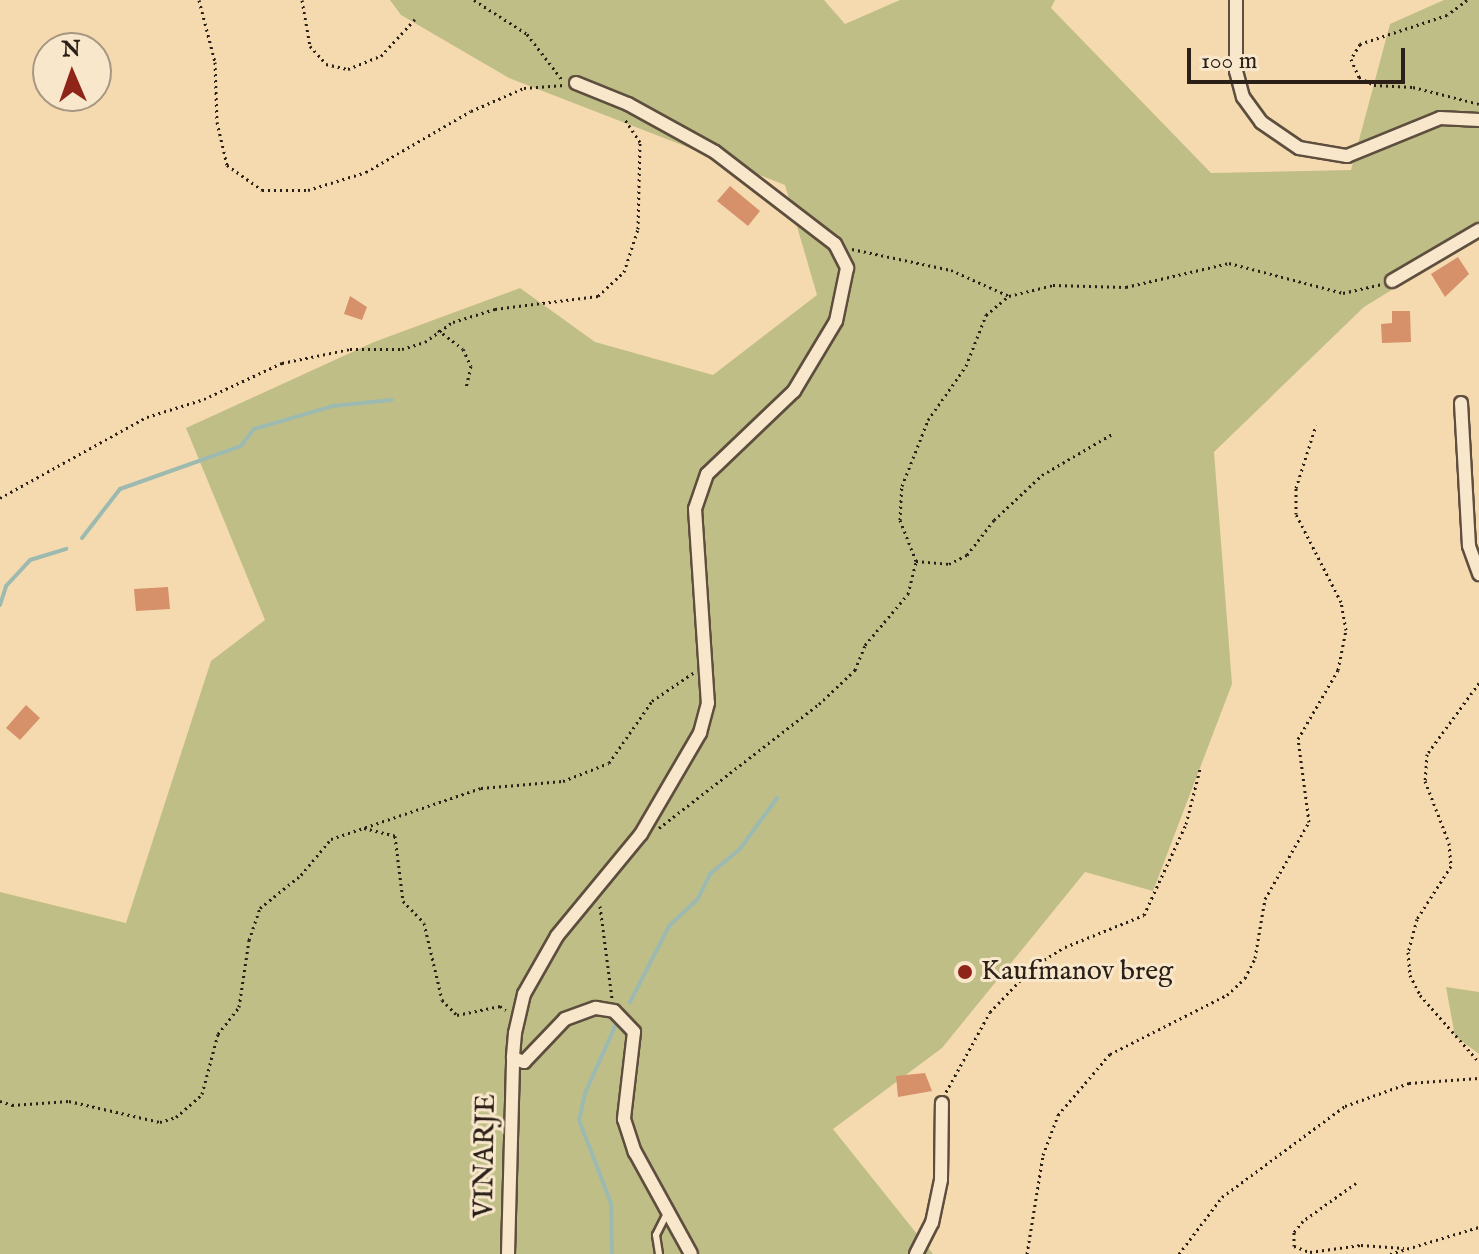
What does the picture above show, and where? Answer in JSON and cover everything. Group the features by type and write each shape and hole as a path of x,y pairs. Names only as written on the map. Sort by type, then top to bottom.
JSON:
{"street":[{"path":"1236,0 1236,71 1243,97 1261,122 1299,148 1347,156 1440,118 1479,120"},
{"path":"571,84 628,104 715,152 835,244"},
{"path":"1392,281 1479,230"},
{"name":"VINARJE","path":"508,1254 513,1058 524,994 550,947 641,834 700,733 708,703 695,509 707,474 794,391 836,321 847,268 835,244"},
{"path":"1461,403 1469,546 1479,574"},
{"path":"513,1058 524,1062 565,1019 596,1008 614,1011 634,1032 624,1119 635,1152 691,1254"},
{"path":"916,1254 932,1223 941,1180 942,1103"}],"lane":[{"path":"659,1254 656,1235 668,1211"}],"path":[{"path":"199,0 215,62 217,122 227,165 262,190 308,190 366,172 484,106 524,88 571,84"},
{"path":"302,0 310,46 326,64 348,69 381,56 415,19"},
{"path":"474,0 527,34 571,84"},
{"path":"1467,0 1447,15 1360,44 1351,59 1359,77 1374,85 1413,87 1479,104"},
{"path":"0,498 118,430 282,363 350,349 402,349 425,342 438,330 495,309 598,296 624,272 638,229 643,182 640,142 628,121 615,112"},
{"path":"835,244 951,270 1009,296"},
{"path":"641,834 663,827 731,776 855,670 865,645 908,594 916,561 900,520 902,486 928,420 966,366 986,315 1009,296 1053,285 1126,287 1229,263 1343,293 1392,281"},
{"path":"438,330 463,349 471,366 466,388"},
{"path":"1033,1254 1027,1254 1039,1169 1058,1115 1110,1054 1227,995 1245,978 1255,958 1265,899 1309,822 1298,739 1338,670 1346,630 1341,602 1296,514 1296,488 1316,425"},
{"path":"916,561 949,564 967,555 994,520 1042,475 1114,433"},
{"path":"0,1101 12,1105 69,1101 160,1122 176,1117 202,1094 218,1034 239,1007 249,940 260,908 301,875 331,839 481,788 563,781 609,763 652,701 706,664"},
{"path":"1479,683 1427,754 1425,781 1449,843 1451,866 1417,919 1408,952 1410,975 1420,995 1479,1062"},
{"path":"942,1103 977,1033 1020,979 1065,947 1144,915 1186,824 1200,769"},
{"path":"364,828 395,836 403,901 424,923 442,1000 457,1015 500,1006 511,1015 515,1033"},
{"path":"597,887 614,1011"},
{"path":"1179,1254 1222,1197 1345,1106 1409,1083 1479,1078"},
{"path":"1356,1183 1303,1221 1294,1232 1294,1246 1310,1252 1361,1245 1404,1248"},
{"path":"1390,1254 1479,1227"}],"shaded area":[{"path":"390,0 824,0 845,24 900,0 1055,0 1051,8 1211,173 1351,170 1390,24 1444,0 1479,0 1479,236 1364,307 1214,452 1232,684 1153,891 1085,872 942,1048 833,1129 933,1254 0,1254 0,892 126,923 211,661 265,620 186,428 374,342 520,288 595,342 713,375 817,295 785,185 509,78 401,15"},
{"path":"1446,987 1479,992 1479,1054 1455,1036"}],"building":[{"path":"730,186 760,211 748,226 717,201"},
{"path":"1458,257 1469,274 1445,297 1431,274"},
{"path":"350,296 367,307 362,320 344,314"},
{"path":"1392,311 1410,311 1411,342 1382,343 1381,324 1392,323"},
{"path":"168,587 170,609 136,611 134,589"},
{"path":"26,705 40,718 20,740 6,728"},
{"path":"925,1073 932,1091 898,1097 896,1076"}],"waterway":[{"path":"82,538 120,489 241,446 254,429 333,406 392,400"},
{"path":"0,605 6,586 30,560 66,549"},
{"path":"630,1002 669,926 697,900 710,874 740,849 777,798"},
{"path":"612,1254 611,1203 579,1120 585,1093 617,1022"}],"place":[{"name":"Kaufmanov breg","path":"965,972"}]}
